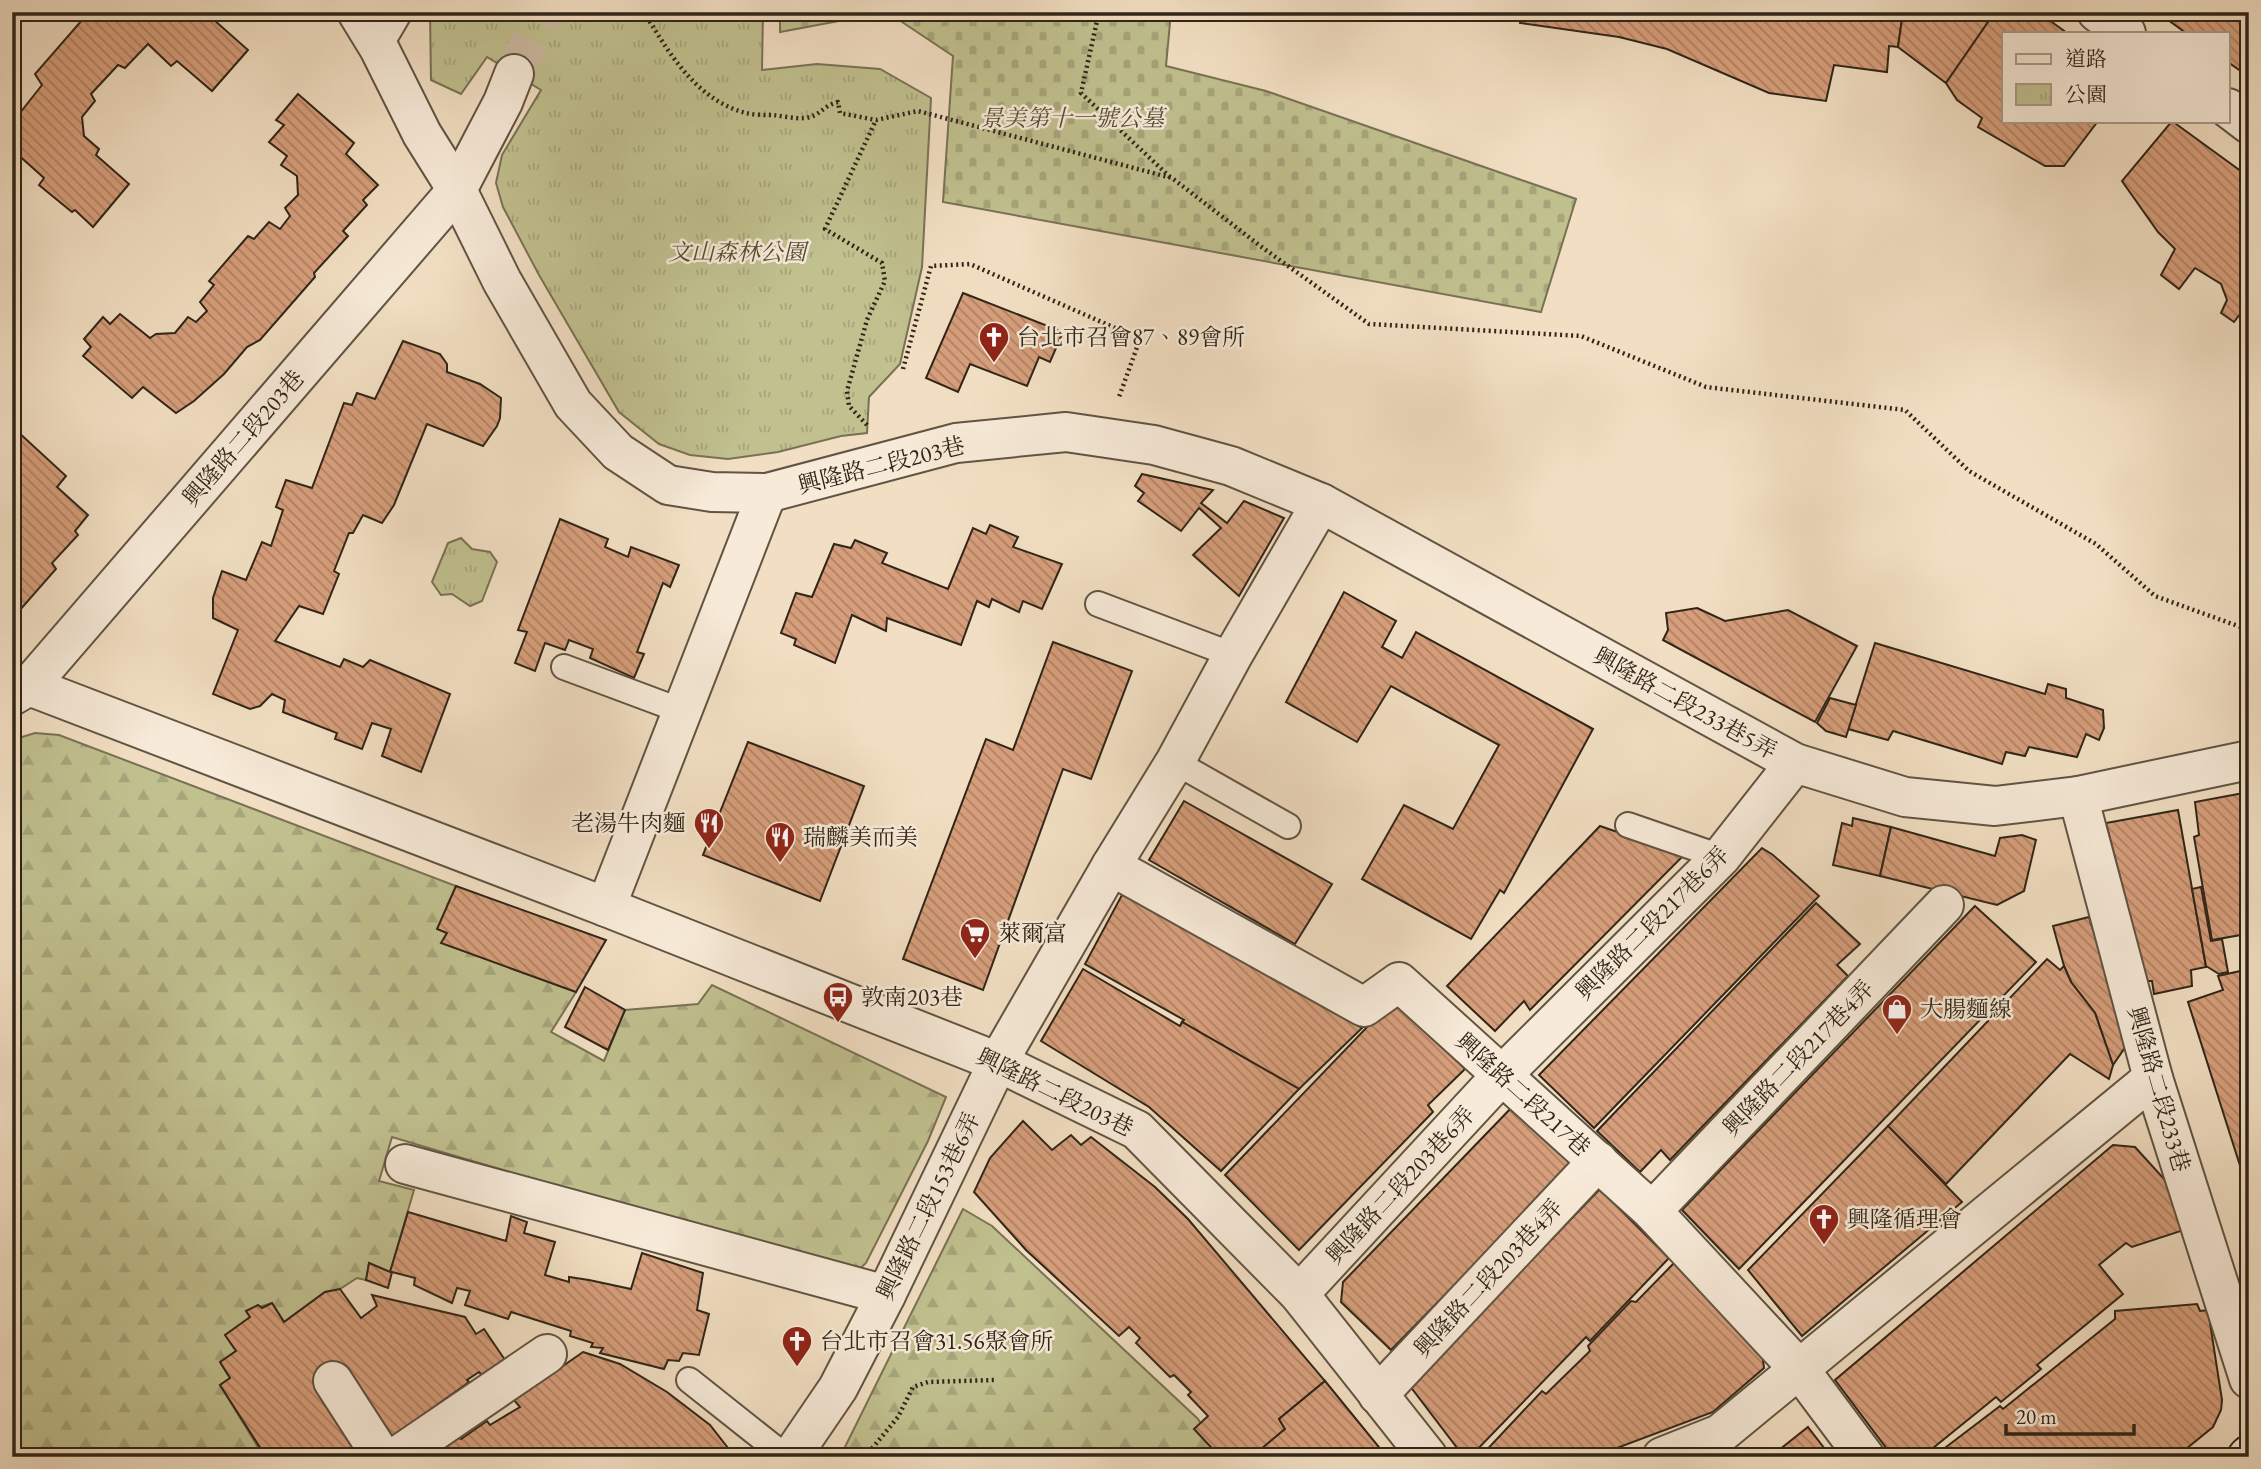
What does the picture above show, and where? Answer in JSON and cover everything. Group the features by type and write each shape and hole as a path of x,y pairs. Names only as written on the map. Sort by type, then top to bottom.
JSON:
{"street":[{"name":"興隆路二段203巷","path":"357,12 379,48 422,134 457,190 498,273 573,404 618,452 668,485 712,492 767,494 956,443 1066,432 1154,445 1219,463 1321,503"},
{"path":"2097,12 2125,32"},
{"path":"457,190 503,102 514,74"},
{"path":"2230,110 2249,124"},
{"name":"興隆路二段203巷","path":"457,190 21,691 606,907 998,1062 1137,1130 1299,1294 1428,1457"},
{"name":"興隆路二段203巷","path":"606,907 767,494"},
{"name":"興隆路二段153巷6弄","path":"789,1457 838,1388 886,1295 998,1062 1111,866 1175,762 1321,503"},
{"name":"興隆路二段233巷5弄","path":"1321,503 1795,763 1905,797 1995,806 2078,796 2249,760"},
{"name":"興隆路二段217巷6弄","path":"1501,1076 1721,857 1795,763"},
{"name":"興隆路二段233巷","path":"2078,796 2153,1078 2249,1379"},
{"name":"興隆路二段217巷","path":"1111,866 1364,1007 1399,982 1652,1212 1800,1370 1865,1457"},
{"name":"興隆路二段217巷4弄","path":"1652,1212 1944,905"},
{"name":"興隆路二段203巷6弄","path":"1299,1294 1501,1076"},
{"path":"1662,1457 1720,1434 2153,1078"},
{"name":"興隆路二段203巷4弄","path":"1378,1395 1598,1161"},
{"path":"405,1164 886,1295"},
{"path":"396,1457 547,1354"},
{"path":"333,1381 382,1457"}],"lane":[{"path":"379,48 400,12"},
{"path":"1098,604 1233,655"},
{"path":"564,667 682,711"},
{"path":"1175,762 1288,826"},
{"path":"1629,825 1721,857"},
{"path":"689,1380 789,1457"}],"path":[{"path":"643,12 673,58 699,87 719,103 747,113 803,118 817,115 827,105 838,103 840,113 876,120 918,111 1172,178"},
{"path":"1099,12 1082,93 1172,178 1369,324 1581,336 1706,387 1905,410 1969,471 2096,544 2155,596 2249,630"},
{"path":"876,120 825,229 882,263 885,281 867,320 847,391 849,406 897,457"},
{"path":"903,369 932,266 970,264 1140,340 1116,408"},
{"path":"865,1457 898,1417 913,1387 928,1382 995,1380"}],"green space":[{"name":"文山森林公園","path":"430,12 763,12 762,70 817,64 880,69 931,98 922,267 900,364 869,397 867,433 841,436 778,452 728,459 690,455 659,444 619,412 539,275 503,207 496,183 502,155 541,90 487,57 461,94 431,80"},
{"path":"780,12 887,12 780,32"},
{"name":"景美第十一號公墓","path":"887,12 1171,12 1166,66 1266,91 1576,199 1541,312 943,202 953,56"},
{"path":"461,538 472,549 490,552 497,562 482,601 470,606 452,594 441,595 432,582 448,543"},
{"path":"35,733 59,735 456,886 438,929 447,933 442,943 576,992 551,1032 604,1061 625,1010 698,1004 712,985 946,1097 928,1141 866,1263 856,1272 781,1253 392,1137 379,1181 414,1190 390,1272 369,1263 366,1280 357,1278 340,1289 325,1292 284,1322 272,1303 246,1311 250,1317 236,1351 220,1362 230,1378 220,1385 264,1457 12,1457 12,740"},
{"path":"963,1209 992,1226 1198,1419 1221,1457 840,1457"}],"building":[{"path":"89,12 101,19 107,12 205,12 248,50 212,91 177,61 171,66 148,44 125,68 118,65 91,94 95,101 82,117 84,136 99,149 96,155 129,184 93,227 75,210 72,212 39,185 44,178 15,152 20,148 12,142 12,123 42,85 35,74"},
{"path":"1521,12 1903,12 1898,47 1889,46 1887,72 1834,65 1826,101 1769,93 1667,49 1619,37 1520,23"},
{"path":"1903,12 1995,12 1946,83 1898,47"},
{"path":"1995,12 2038,12 2066,32 2002,32 2002,122 2097,122 2064,166 2045,166 1978,127 1982,118 1957,100 1946,83"},
{"path":"2157,12 2249,12 2249,77 2230,63 2230,32 2185,32"},
{"path":"298,94 354,143 346,154 378,185 363,200 367,205 343,231 348,236 314,273 315,277 260,340 247,347 224,374 194,401 176,413 143,387 132,398 83,356 91,347 84,339 103,317 110,324 120,314 150,338 156,334 175,333 188,317 196,322 207,311 200,302 214,285 209,281 248,236 254,239 269,222 280,229 290,216 285,208 298,195 297,176 281,165 287,156 269,142 284,125 276,120"},
{"path":"2171,122 2249,177 2249,319 2241,313 2234,322 2221,313 2227,300 2221,284 2195,268 2179,289 2161,275 2175,249 2158,232 2122,181"},
{"path":"963,293 1063,332 1050,362 1039,357 1027,386 970,364 958,392 926,378"},
{"path":"403,341 440,354 447,364 447,372 480,384 501,398 497,426 483,446 427,424 394,505 382,523 363,515 353,533 349,533 334,571 339,574 323,614 299,606 275,641 340,667 344,659 363,667 370,660 450,694 421,772 382,756 391,729 372,723 362,749 335,739 337,733 283,712 285,700 272,694 260,706 250,709 213,694 238,630 213,618 213,598 222,571 246,580 262,542 271,546 283,510 276,507 286,480 312,488 344,403 352,405 357,393 375,399"},
{"path":"17,431 66,476 57,487 88,515 75,531 78,535 52,563 56,569 12,619 12,436"},
{"path":"1142,474 1213,490 1201,503 1227,523 1244,501 1284,518 1239,596 1193,555 1221,528 1199,508 1181,531 1138,501 1144,493 1135,486"},
{"path":"560,519 608,539 605,547 628,557 631,547 679,565 670,587 663,583 637,652 644,654 634,678 590,658 593,649 569,640 565,650 545,643 535,671 515,663 527,632 518,630"},
{"path":"990,525 1018,537 1013,547 1062,564 1042,609 1023,601 1019,612 992,599 989,607 977,601 961,645 887,618 886,631 852,615 835,663 794,645 796,639 781,633 796,593 812,597 834,544 851,548 855,540 887,553 882,563 948,589 973,528 986,534"},
{"path":"1344,592 1396,621 1382,647 1402,658 1416,632 1593,729 1504,893 1500,890 1471,939 1362,879 1404,805 1453,829 1499,745 1391,686 1357,742 1286,702"},
{"path":"1697,608 1725,621 1788,610 1857,646 1815,722 1663,640 1668,630 1666,613"},
{"path":"1053,642 1132,671 1091,779 1063,769 983,990 903,959 986,739 1013,750"},
{"path":"1875,643 2045,694 2048,684 2066,689 2066,698 2103,710 2104,728 2099,740 2086,734 2077,757 2029,747 2025,756 2006,752 2002,764 1893,731 1888,740 1848,729"},
{"path":"1830,698 1856,705 1846,737 1826,731 1817,723"},
{"path":"748,742 864,786 820,901 703,855"},
{"path":"2249,792 2249,942 2242,943 2241,935 2212,940 2194,837 2199,835 2195,802"},
{"path":"1184,801 1332,884 1295,944 1149,860"},
{"path":"2178,810 2206,967 2191,970 2192,986 2154,994 2152,981 2147,981 2106,823"},
{"path":"1853,818 1891,827 1880,876 1833,865 1842,823 1852,826"},
{"path":"1600,826 1684,855 1530,1010 1524,1001 1495,1031 1447,986"},
{"path":"1891,827 1995,856 2000,838 2022,835 2036,840 2024,891 1997,905 1880,876"},
{"path":"1762,848 1819,896 1594,1128 1539,1075"},
{"path":"456,886 606,940 576,992 441,943 447,933 437,929"},
{"path":"2201,887 2211,941 2222,939 2228,972 2219,974 2206,966 2192,889"},
{"path":"1123,893 1362,1028 1299,1089 1085,964"},
{"path":"1816,903 1860,944 1837,965 1848,976 1670,1160 1661,1150 1640,1172 1597,1131"},
{"path":"1975,906 2036,962 1739,1269 1682,1210"},
{"path":"2089,917 2128,1043 2113,1065 2095,1013 2071,982 2064,966 2053,926"},
{"path":"2047,959 2060,970 2064,966 2071,982 2095,1013 2113,1065 2109,1079 2070,1054 1946,1184 1888,1126"},
{"path":"1083,969 1180,1026 1182,1022 1299,1089 1221,1171 1149,1107 1041,1041"},
{"path":"2249,969 2249,1194 2188,1002 2223,990 2218,976"},
{"path":"585,987 625,1010 608,1050 565,1027"},
{"path":"1394,999 1465,1069 1428,1105 1433,1112 1299,1250 1225,1175"},
{"path":"1515,1104 1574,1163 1391,1350 1341,1302 1343,1282"},
{"path":"1023,1121 1052,1150 1071,1135 1081,1145 1091,1137 1155,1187 1188,1219 1325,1381 1279,1419 1285,1429 1253,1457 1220,1457 1194,1429 1208,1416 1188,1395 1191,1392 1174,1375 1170,1377 1136,1343 1140,1338 1129,1327 1119,1336 1026,1250 974,1192 990,1158"},
{"path":"1888,1126 1962,1202 1802,1336 1748,1270"},
{"path":"2113,1145 2135,1147 2165,1180 2184,1230 2132,1247 2126,1243 2099,1265 2123,1294 2037,1365 2041,1369 2001,1402 1996,1397 1922,1457 1893,1457 1835,1380"},
{"path":"1600,1189 1669,1258 1590,1341 1586,1337 1470,1457 1464,1457 1410,1386"},
{"path":"408,1212 506,1241 511,1216 527,1222 524,1233 555,1242 545,1275 569,1282 569,1277 631,1289 642,1253 703,1273 697,1310 709,1314 699,1355 683,1353 679,1361 668,1360 664,1369 600,1353 603,1348 591,1347 593,1343 570,1336 571,1331 511,1312 508,1319 465,1305 470,1291 457,1288 452,1303 414,1285 415,1278 392,1272 388,1288 366,1280 369,1263 390,1272"},
{"path":"1675,1262 1762,1352 1764,1368 1713,1412 1593,1457 1583,1457 1576,1451 1569,1457 1480,1457 1542,1391 1546,1394 1590,1351 1588,1346 1631,1301 1636,1302"},
{"path":"340,1289 361,1318 377,1306 372,1295 465,1317 476,1334 484,1329 505,1360 483,1377 479,1372 467,1380 469,1382 389,1439 353,1457 266,1457 220,1385 230,1378 220,1362 236,1351 225,1335 250,1317 246,1311 258,1305 262,1308 272,1303 284,1322 325,1292"},
{"path":"2197,1304 2200,1311 2208,1310 2222,1400 2221,1410 2213,1427 2176,1457 1933,1457 2000,1406 2003,1409 2115,1319 2115,1311"},
{"path":"583,1352 620,1364 667,1392 710,1425 728,1448 725,1457 422,1457 455,1435 461,1439 487,1421 490,1425 520,1407 514,1400"},
{"path":"1325,1381 1387,1457 1268,1457 1261,1449 1285,1429 1279,1419"},
{"path":"1808,1427 1831,1457 1770,1457"}],"tunnel":[{"path":"514,74 544,12"}],"place":[{"name":"台北市召會87、89會所","path":"994,364"},
{"name":"老湯牛肉麵","path":"709,850"},
{"name":"瑞麟美而美","path":"780,864"},
{"name":"萊爾富","path":"975,960"},
{"name":"敦南203巷","path":"838,1024"},
{"name":"大腸麵線","path":"1897,1036"},
{"name":"興隆循理會","path":"1824,1246"},
{"name":"台北市召會31.56聚會所","path":"797,1368"}]}
